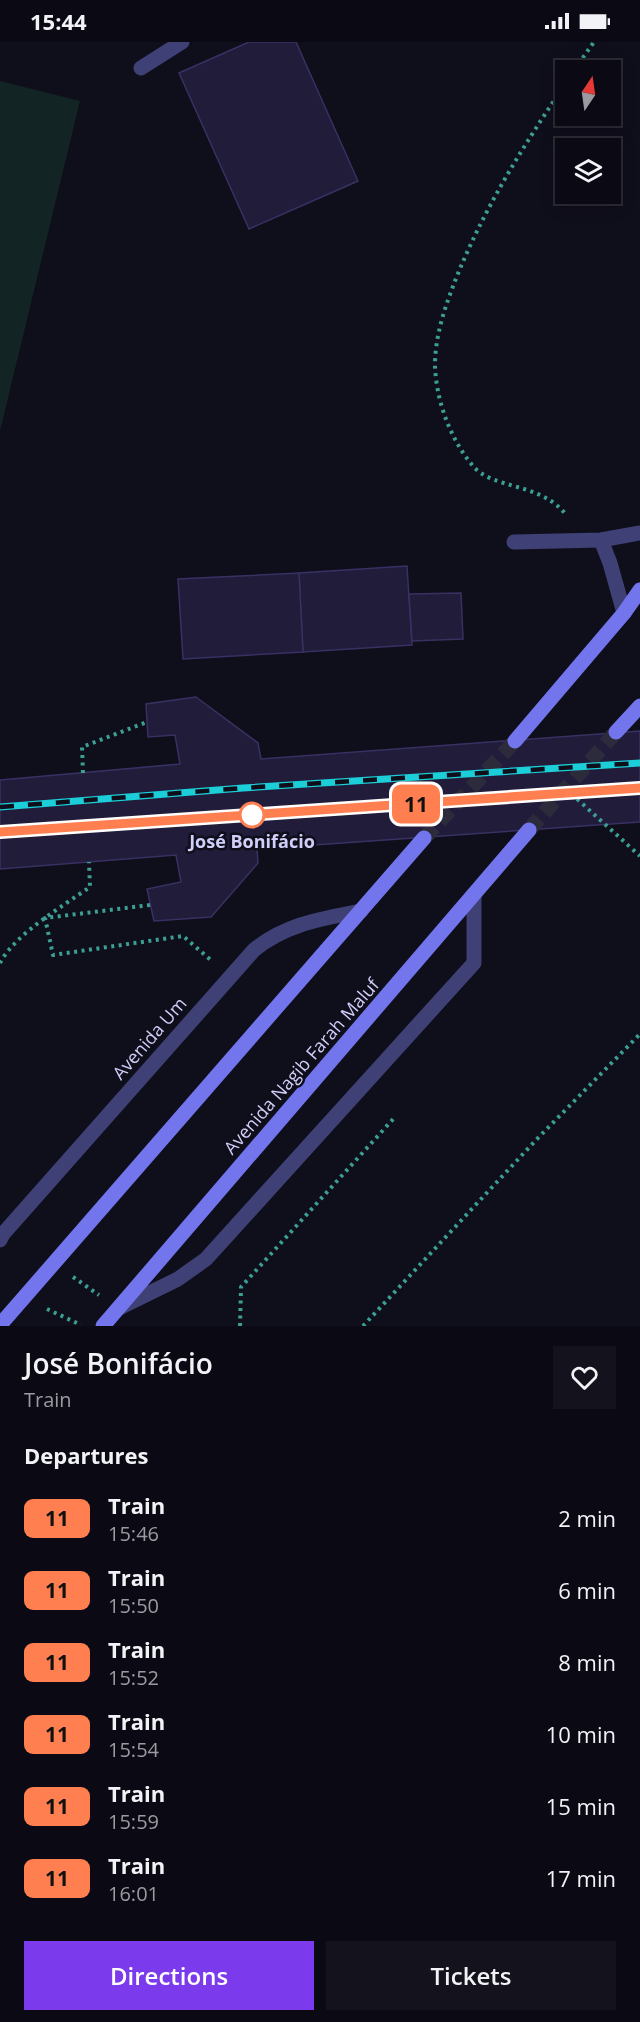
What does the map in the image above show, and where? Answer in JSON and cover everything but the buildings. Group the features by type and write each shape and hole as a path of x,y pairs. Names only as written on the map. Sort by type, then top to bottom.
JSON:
{"main road":[{"path":"514,741 624,613 640,590"},
{"path":"616,732 640,706"},
{"name":"Avenida Nagib Farah Maluf","path":"104,1326 529,830"},
{"path":"0,1325 424,838"}],"lane":[{"path":"141,68 183,42"},
{"path":"514,542 601,540 640,533"},
{"path":"601,540 624,613"},
{"path":"119,1308 178,1279 206,1259 474,963 474,895"},
{"name":"Avenida Um","path":"0,1240 254,950 271,936 308,921 361,911"}],"path":[{"path":"581,60 594,42"},
{"path":"555,99 526,142 490,203 469,247 446,306 438,338 435,363 438,393 453,435 474,467 490,477 542,494 560,507 576,529 601,540"},
{"path":"83,773 82,747 147,722"},
{"path":"566,789 640,856"},
{"path":"0,963 5,952 45,918 90,887 89,862"},
{"path":"45,918 150,905"},
{"path":"45,918 53,956 183,936 214,963"},
{"path":"363,1326 536,1140 640,1034"},
{"path":"240,1326 241,1287 395,1117"}],"shaded area":[{"path":"0,81 80,101 0,431"}],"tunnel":[{"path":"529,830 616,732"},
{"path":"424,838 515,741"}],"railway":[{"path":"0,807 243,788 640,763"},
{"path":"0,832 640,788"}],"train":[{"name":"11","path":"0,832 640,788"}],"place":[{"name":"José Bonifácio","path":"252,815"}]}
